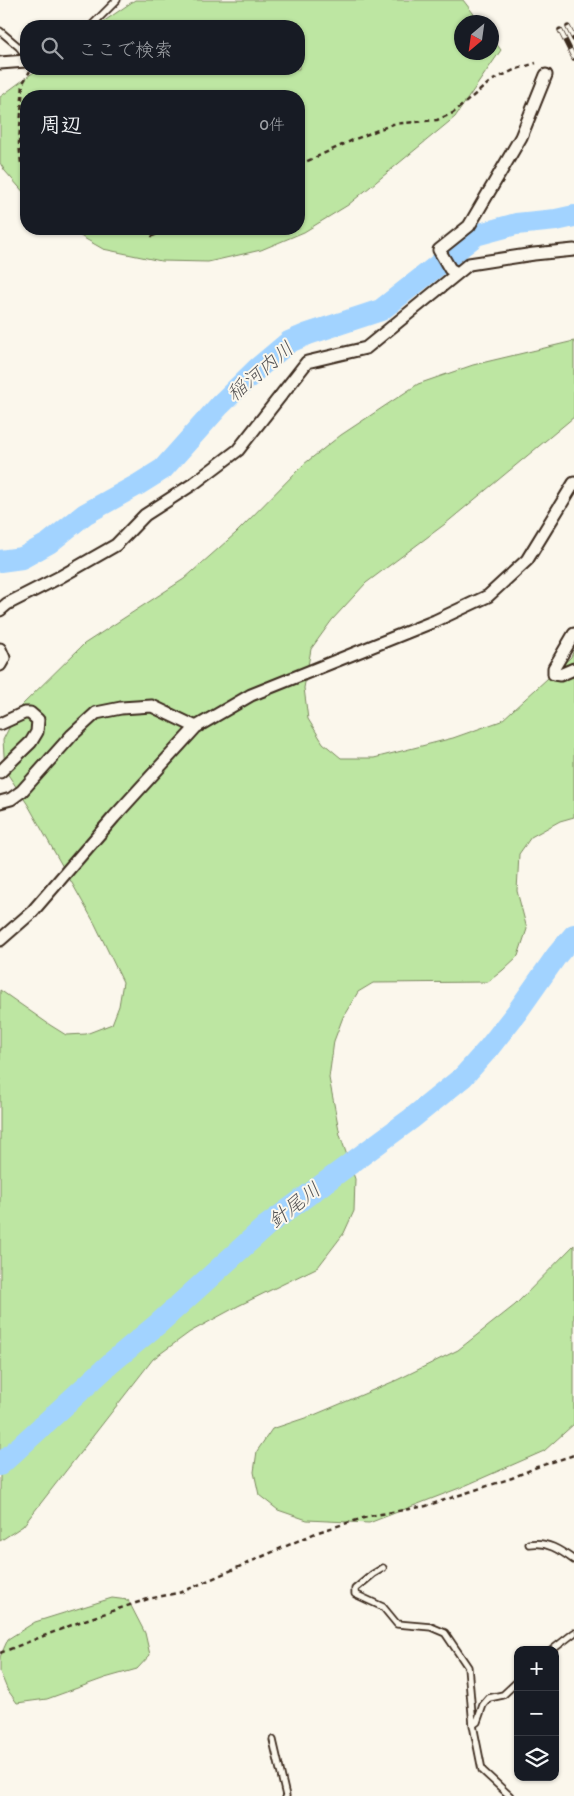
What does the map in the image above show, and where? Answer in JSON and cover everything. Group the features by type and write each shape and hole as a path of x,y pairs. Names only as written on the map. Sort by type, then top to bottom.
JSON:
{"street":[{"path":"0,63 20,61"},
{"path":"453,271 438,250 469,226 521,137 546,75"},
{"path":"0,610 7,604 116,545 145,515 193,484 238,450 307,362 366,348 453,271 470,264 574,250"},
{"path":"0,940 32,912 196,727 251,695 435,621 488,596 527,560 574,483"},
{"path":"574,634 554,668 554,674 560,675 574,670"},
{"path":"0,649 4,658 0,665"},
{"path":"0,802 12,798 22,791 72,735 96,713 121,708 152,706 196,727"},
{"path":"0,724 24,713 30,713 38,720 37,732 31,742 0,772"}],"lane":[{"path":"97,20 117,0"},
{"path":"0,31 20,48"},
{"path":"529,1544 538,1542 556,1547 574,1560"},
{"path":"383,1568 354,1589 355,1594 383,1607 397,1624 431,1627 445,1632 468,1667 474,1725 482,1770 510,1796"},
{"path":"557,1646 574,1633"},
{"path":"474,1725 478,1722 483,1705 489,1698 503,1695 514,1685"},
{"path":"273,1740 286,1796"}],"path":[{"path":"305,162 393,124 437,120 453,114 492,81 514,70 536,63"},
{"path":"23,90 23,83 28,75"},
{"path":"20,127 20,164"},
{"path":"0,1653 82,1620 148,1599 182,1592 318,1532 370,1516 426,1506 512,1478 537,1467 574,1455"}],"green space":[{"path":"135,0 463,0 475,15 454,15 454,60 494,60 455,117 348,205 305,231 305,90 20,90 20,188 0,163 0,97 30,75 305,75 305,20 106,20"},
{"path":"78,235 297,235 261,250 208,262 161,261 103,249"},
{"path":"574,341 574,417 445,524 366,583 332,620 311,649 304,688 308,719 323,743 341,758 374,758 453,738 501,721 571,657 574,650 574,817 560,821 531,837 519,854 517,891 527,929 518,956 488,982 373,983 358,992 343,1017 334,1041 329,1078 340,1135 355,1179 354,1211 344,1233 318,1267 190,1332 153,1359 23,1526 0,1541 0,990 66,1035 86,1034 112,1024 119,1006 123,982 95,924 28,805 5,770 3,740 19,708 84,644 184,579 236,533 304,464 341,435 418,384 473,365"},
{"path":"574,1245 574,1424 544,1451 462,1487 369,1523 307,1520 278,1510 259,1495 254,1472 257,1451 272,1429 314,1415 397,1380 458,1350 515,1305"},
{"path":"112,1598 128,1600 145,1633 150,1655 137,1669 105,1678 47,1699 17,1703 7,1689 0,1672 0,1657 8,1639 35,1622"}],"waterway":[{"name":"稲河内川","path":"0,561 22,558 49,543 85,514 163,469 220,405 258,368 289,342 381,310 476,235 516,224 556,220 574,216"},
{"name":"針尾川","path":"0,1465 112,1362 159,1323 266,1226 411,1119 463,1077 517,1012 557,955 574,935"}],"railway":[{"path":"568,27 574,39"},
{"path":"560,30 574,58"}]}
